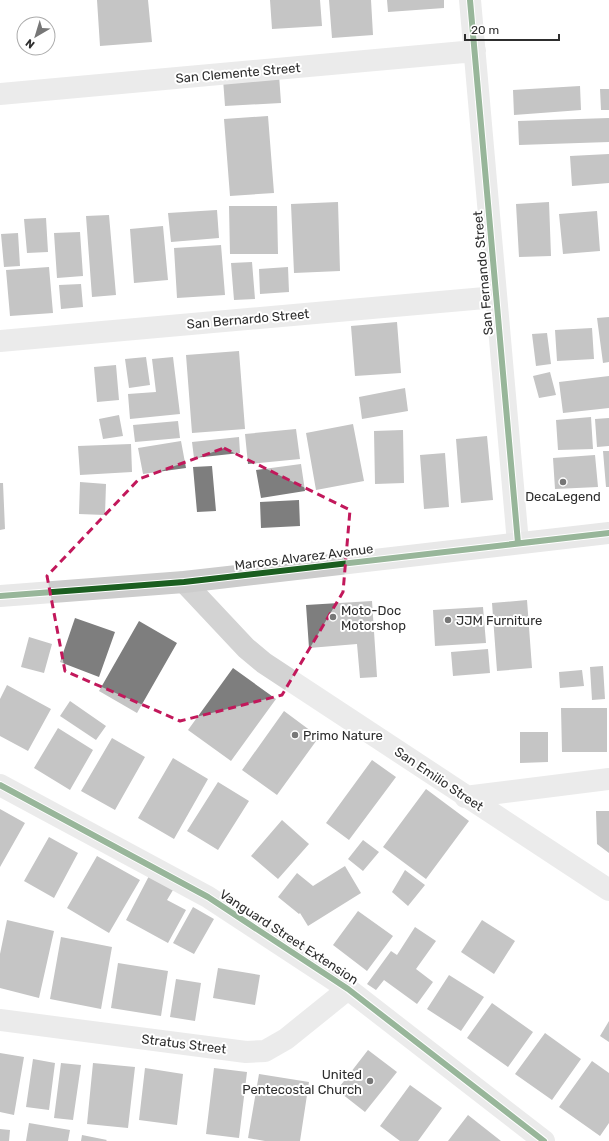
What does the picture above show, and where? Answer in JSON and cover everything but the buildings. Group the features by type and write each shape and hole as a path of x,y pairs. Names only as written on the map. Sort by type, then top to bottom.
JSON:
{"main road":[{"name":"Marcos Alvarez Avenue","path":"0,596 184,582 609,532"}],"street":[{"name":"San Fernando Street","path":"470,0 518,543"},
{"name":"San Clemente Street","path":"0,94 475,51"},
{"name":"San Bernardo Street","path":"0,341 496,297"},
{"name":"San Emilio Street","path":"184,582 246,648 264,663 609,890"},
{"path":"465,796 609,779"},
{"name":"Vanguard Street Extension","path":"0,785 208,897 348,989 544,1141"},
{"name":"Stratus Street","path":"0,1020 246,1052 265,1051 286,1039 348,989"}],"highlighted area":[{"path":"224,448 350,510 343,592 282,695 180,721 65,671 47,576 139,479"}],"cycle path":[{"path":"470,0 518,543"},
{"path":"0,596 184,582 609,533"},
{"path":"0,785 208,897 348,989 544,1141"}],"place":[{"name":"DecaLegend","path":"563,482"},
{"name":"Moto-Doc Motorshop","path":"333,617"},
{"name":"JJM Furniture","path":"448,620"},
{"name":"Primo Nature","path":"295,735"},
{"name":"United Pentecostal Church","path":"370,1081"}]}
